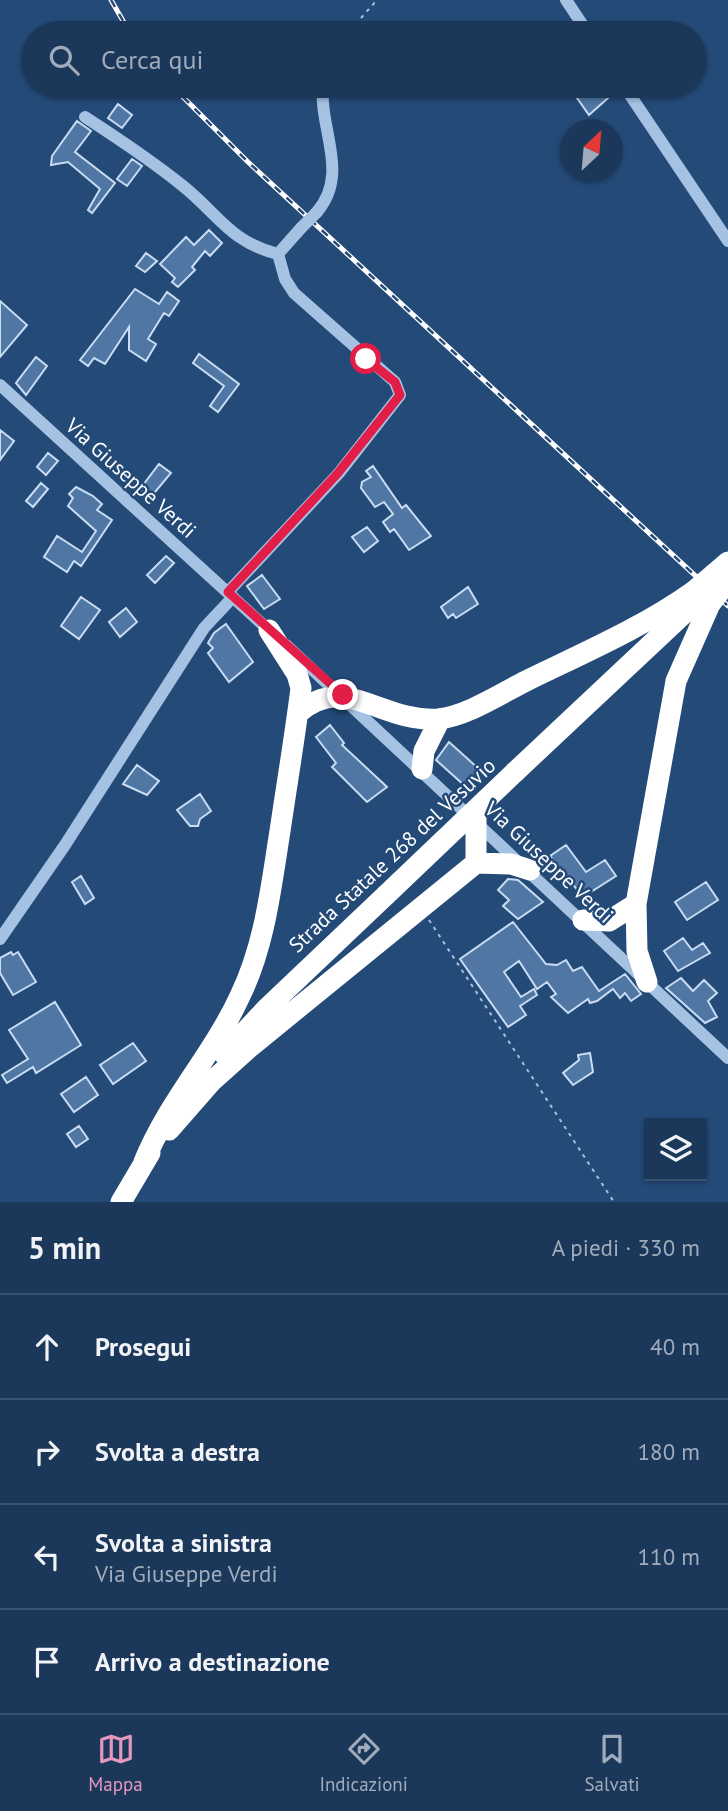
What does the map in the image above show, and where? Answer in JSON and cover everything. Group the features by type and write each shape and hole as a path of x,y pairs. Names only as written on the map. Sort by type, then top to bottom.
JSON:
{"highway":[{"path":"298,713 315,699 343,695 388,713 440,719 508,690 647,621 702,597 724,575"},
{"path":"647,982 638,951 635,904 676,681 702,597"},
{"name":"Strada Statale 268 del Vesuvio","path":"121,1202 156,1143 201,1081 245,1031 702,597"},
{"path":"144,1162 169,1110 223,1031 257,953 268,906 301,688 297,674 269,630"},
{"path":"422,769 424,751 440,719"},
{"path":"475,820 475,863"},
{"path":"156,1143 211,1082 250,1046 475,863 503,862 530,870"},
{"path":"583,920 609,921 635,904"}],"street":[{"path":"566,0 580,21"},
{"path":"278,254 317,212 330,193 334,173 325,98"},
{"path":"632,98 728,241"},
{"path":"85,117 171,177 248,245 278,254"},
{"path":"0,939 65,845 204,628 338,473 400,395 395,382 294,293 285,279 278,254"},
{"name":"Via Giuseppe Verdi","path":"0,385 343,695 727,1056"}],"path":[{"path":"359,21 377,0"},
{"path":"421,907 614,1202"}],"building":[{"path":"577,98 608,98 589,115"},
{"path":"118,104 132,115 122,128 108,118"},
{"path":"77,121 91,131 75,152 115,183 92,213 88,210 100,189 68,162 51,165 52,156"},
{"path":"132,159 142,166 127,186 117,179"},
{"path":"209,230 222,243 210,256 205,251 192,267 195,270 178,287 172,282 175,278 160,264 186,237 194,245"},
{"path":"146,253 157,261 145,272 136,266"},
{"path":"135,289 159,304 167,292 179,301 169,316 164,313 148,339 156,344 146,361 129,350 129,327 105,364 94,358 88,366 80,360"},
{"path":"0,301 27,325 0,357"},
{"path":"199,354 239,384 218,412 210,406 224,386 193,363"},
{"path":"36,357 47,366 26,395 16,383"},
{"path":"0,430 14,441 0,460"},
{"path":"48,453 58,461 46,475 37,467"},
{"path":"159,464 171,473 150,498 140,489"},
{"path":"373,466 402,508 406,505 431,536 409,550 394,529 390,532 383,522 393,514 384,502 375,507 361,488 362,482 371,477 366,471"},
{"path":"41,483 48,489 33,507 26,501"},
{"path":"76,487 102,504 97,510 112,520 81,566 74,561 67,572 44,557 57,536 82,552 96,531 68,506 73,498 69,494"},
{"path":"367,527 378,541 364,552 352,537"},
{"path":"166,556 174,563 155,583 147,575"},
{"path":"262,575 280,599 264,609 247,586"},
{"path":"468,587 478,604 456,618 453,614 448,618 441,607"},
{"path":"81,597 100,610 79,639 61,626"},
{"path":"126,608 137,622 120,637 109,622"},
{"path":"226,624 253,662 229,682 208,653 213,648 208,643 214,633"},
{"path":"330,725 344,743 342,745 387,787 367,802 332,767 336,763 316,737"},
{"path":"449,742 480,770 465,786 436,760"},
{"path":"137,765 159,781 147,795 123,784"},
{"path":"200,794 211,811 200,819 198,826 190,826 177,810"},
{"path":"566,845 586,872 605,860 616,876 583,897 550,856"},
{"path":"81,876 94,898 85,904 72,882"},
{"path":"508,879 518,880 543,902 518,919 503,906 509,900 498,890"},
{"path":"706,882 718,900 687,920 675,902"},
{"path":"513,922 546,964 557,965 566,960 573,971 582,967 599,991 625,974 641,994 631,1001 625,993 620,998 613,989 597,1001 590,1003 588,999 568,1013 551,997 556,994 547,982 537,989 519,961 504,972 521,997 534,989 537,995 520,1006 526,1015 508,1027 460,959"},
{"path":"683,938 692,950 703,943 710,953 678,971 664,951"},
{"path":"11,952 13,955 18,952 36,982 13,995 0,973 0,958"},
{"path":"681,978 693,991 704,980 717,993 708,1001 717,1017 705,1023 666,988"},
{"path":"55,1002 81,1045 36,1073 33,1067 7,1083 2,1075 28,1059 9,1030"},
{"path":"133,1043 146,1061 113,1084 100,1065"},
{"path":"590,1053 593,1072 573,1085 563,1073 579,1060 578,1055"},
{"path":"86,1077 98,1095 74,1112 61,1094"},
{"path":"79,1126 88,1139 76,1147 67,1134"}],"railway":[{"path":"111,0 123,21"},
{"path":"184,98 248,162 728,606"}],"route":[{"path":"343,695 228,592 338,473 400,395 395,382 366,359"}]}
